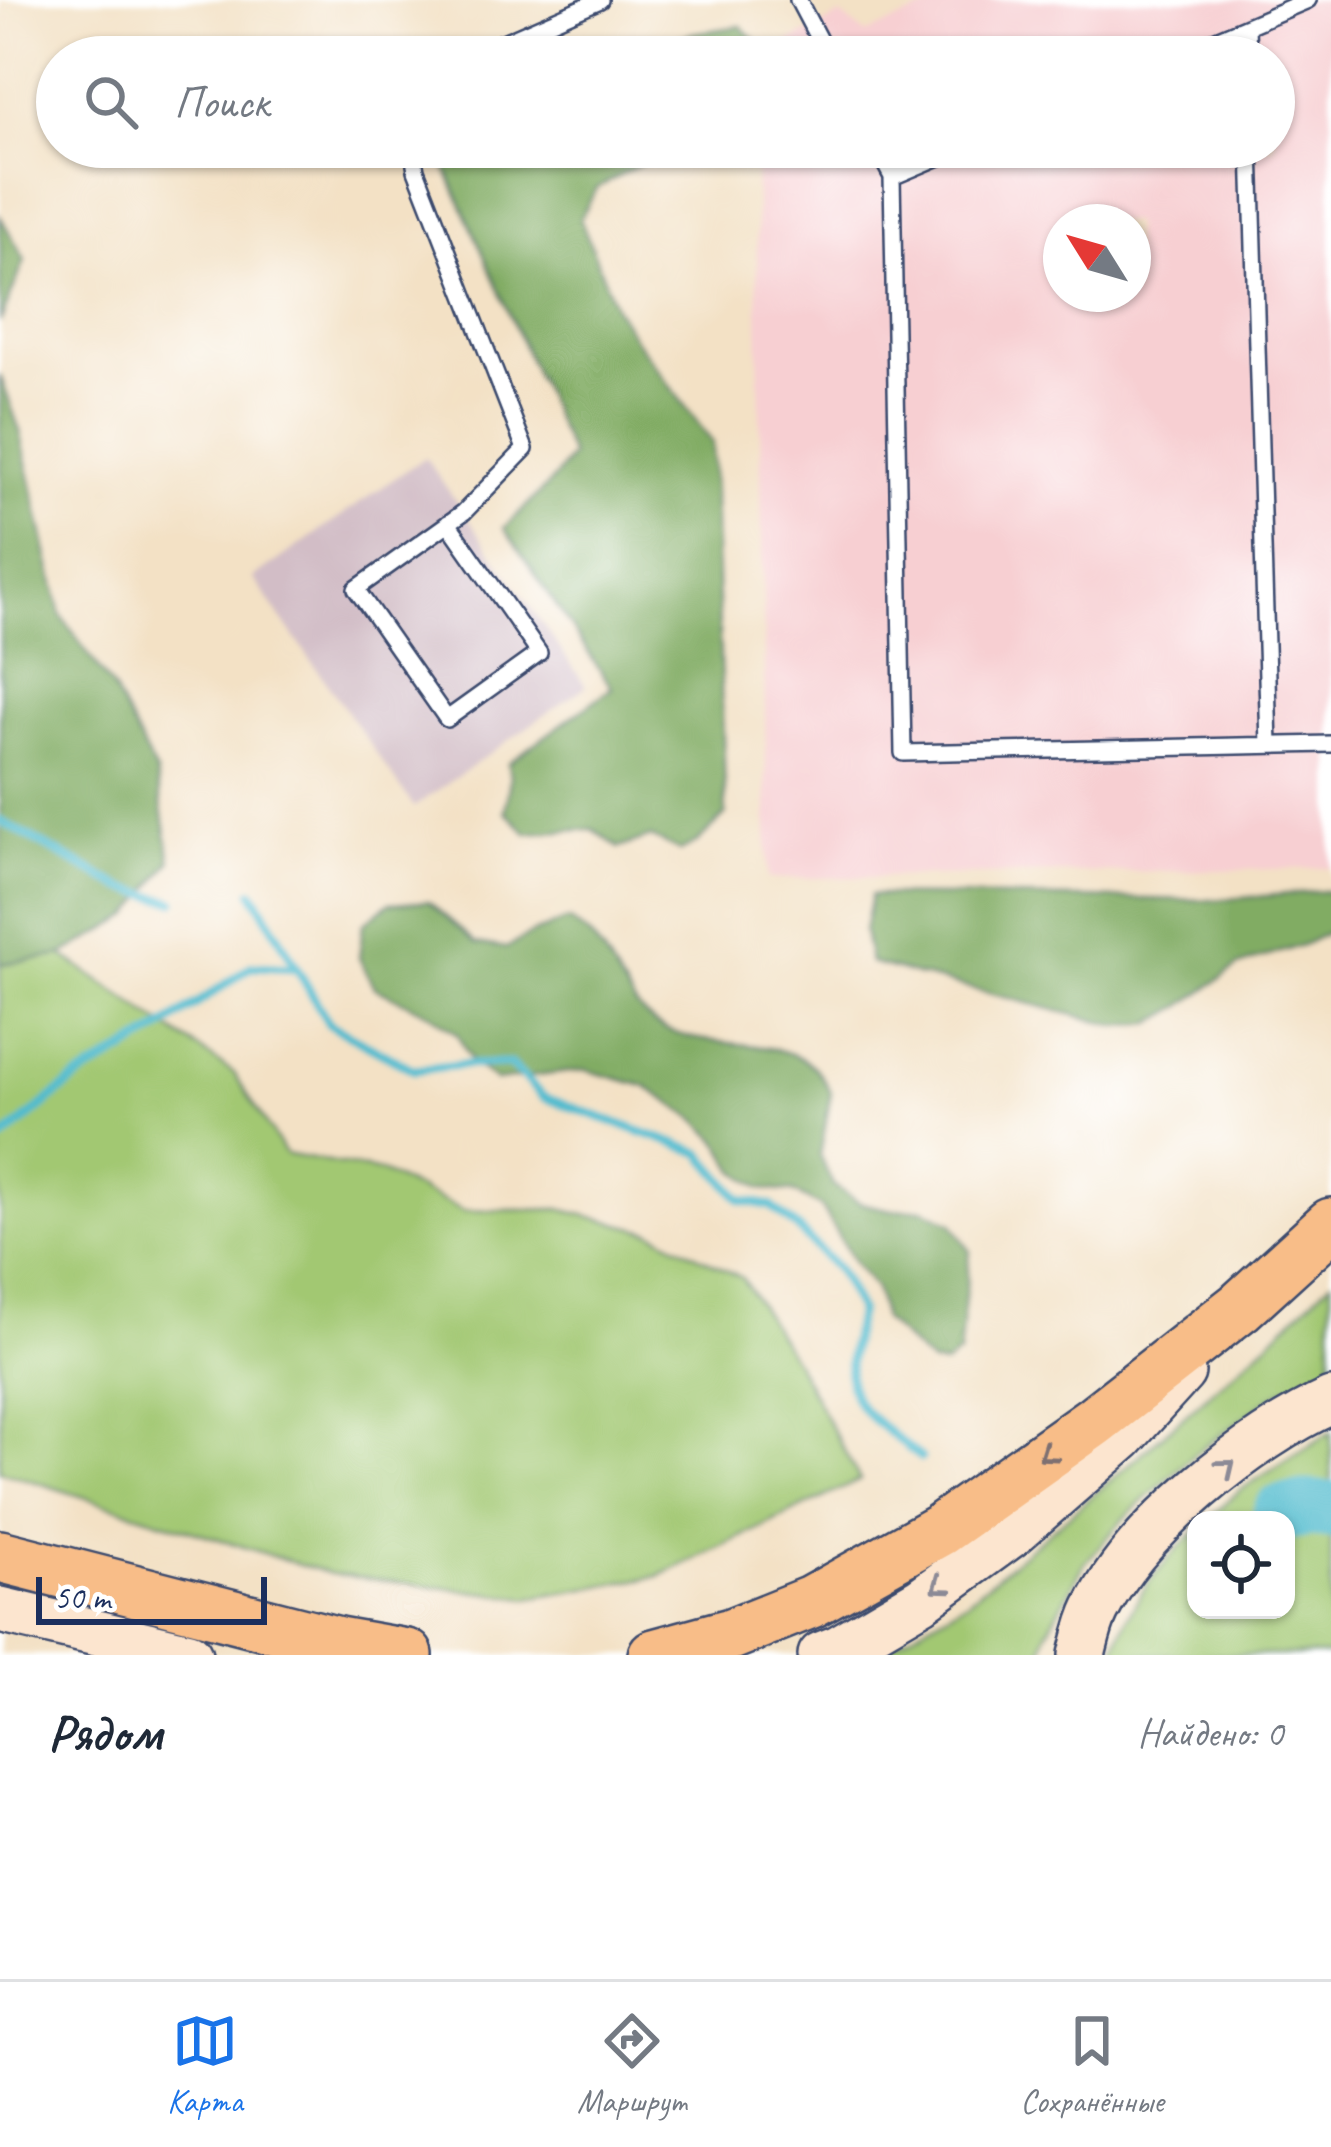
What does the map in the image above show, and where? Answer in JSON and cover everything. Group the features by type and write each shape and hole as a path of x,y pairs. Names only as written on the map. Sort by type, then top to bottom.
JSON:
{"highway":[{"path":"654,1655 731,1634 811,1602 940,1530 1240,1307 1331,1224"},
{"path":"0,1556 339,1643 407,1655"}],"main road":[{"path":"821,1655 922,1600 1013,1533 1122,1438 1240,1307"},
{"path":"1082,1655 1094,1614 1120,1570 1152,1531 1246,1452 1331,1401"},
{"path":"0,1610 190,1655"},
{"path":"0,1628 82,1655"}],"lane":[{"path":"517,36 600,0"},
{"path":"797,0 817,36"},
{"path":"1223,36 1308,0"},
{"path":"1247,26 1247,36"},
{"path":"416,168 525,449 464,512 448,523 356,589 447,718 539,653 448,523"},
{"path":"887,168 892,177 903,753 1331,744"},
{"path":"892,177 913,168"},
{"path":"1252,168 1269,745"}],"shaded area":[{"path":"946,0 1331,0 1331,868 768,879 755,168 1295,168 1295,36 801,36 841,15 866,34"},
{"path":"425,457 586,686 414,807 253,578"}],"green space":[{"path":"741,26 751,36 685,36"},
{"path":"446,168 634,168 597,188 580,218 616,309 712,442 726,814 698,842 680,851 651,837 619,848 593,829 527,833 505,811 508,763 612,688 504,528 571,456"},
{"path":"0,216 25,260 0,322"},
{"path":"0,375 20,431 61,615 113,689 156,773 171,861 130,916 62,955 0,964"},
{"path":"1331,893 1331,931 1238,966 1152,1023 1118,1026 870,963 864,931 871,895 1215,900"},
{"path":"428,901 476,943 506,948 569,920 589,935 634,1004 653,1022 692,1038 781,1051 815,1068 831,1092 820,1156 833,1185 860,1203 892,1210 924,1209 952,1223 970,1251 959,1354 945,1365 931,1364 883,1320 875,1289 821,1207 793,1192 761,1189 736,1171 719,1142 697,1120 645,1086 585,1070 496,1081 473,1064 457,1034 432,1015 374,987 359,958 363,924 389,903"},
{"path":"62,955 234,1073 285,1154 381,1172 464,1211 560,1209 652,1232 742,1278 797,1365 860,1480 659,1576 528,1598 331,1574 0,1471 0,964"},
{"path":"1331,1281 1331,1367 1279,1392 1195,1454 1125,1518 1085,1563 1047,1632 1041,1655 875,1655 968,1600 1124,1469"},
{"path":"1331,1432 1331,1655 1113,1655 1146,1587 1187,1540 1187,1619 1295,1619 1295,1511 1218,1511 1239,1491"}],"waterway":[{"path":"0,821 122,888 174,901"},
{"path":"253,892 329,1024 414,1070 510,1064 543,1097 701,1153 741,1200 771,1206 838,1270 859,1311 849,1367 855,1398 876,1422 921,1458"},
{"path":"0,1141 73,1081 153,1034 252,966 297,968"},
{"path":"1293,1511 1331,1510"}]}
